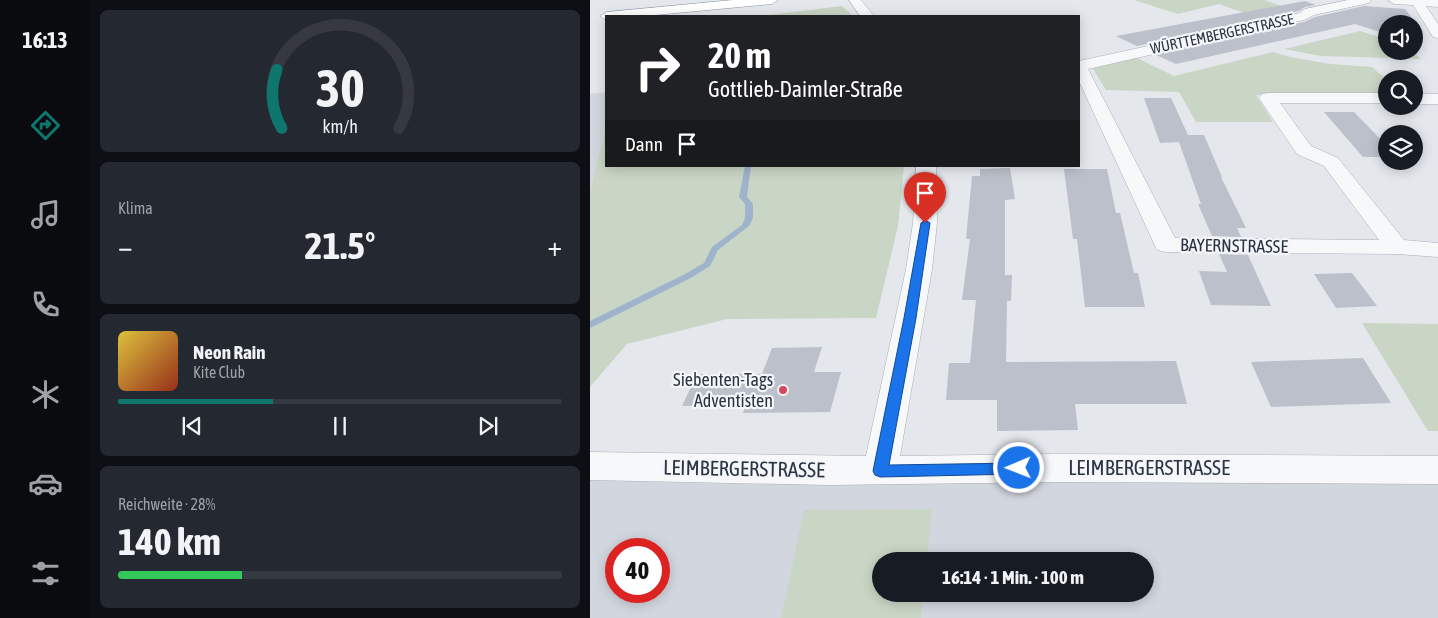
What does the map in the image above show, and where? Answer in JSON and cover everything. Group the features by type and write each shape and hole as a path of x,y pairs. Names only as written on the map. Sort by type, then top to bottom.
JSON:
{"highway":[{"path":"600,15 705,0"},
{"path":"600,15 772,0"}],"street":[{"path":"855,0 866,15"},
{"name":"WÜRTTEMBERGERSTRASSE","path":"1080,68 1365,0"},
{"path":"1394,0 1438,3"},
{"path":"1417,1 1438,34"},
{"name":"BAYERNSTRASSE","path":"1080,69 1166,245 1438,250"},
{"path":"1378,98 1268,98 1304,150 1331,162 1397,248"},
{"path":"1423,98 1438,99"},
{"path":"880,471 920,259 925,223 926,167"},
{"name":"LEIMBERGERSTRASSE","path":"590,466 880,471 1059,468 1438,470"}],"shaded area":[{"path":"605,92 605,130 590,192 590,94"},
{"path":"590,466 1438,470 1438,618 590,618"}],"green space":[{"path":"1134,0 1264,0 1294,10 1295,15 1267,21 1219,4 1178,14"},
{"path":"842,6 852,15 767,15"},
{"path":"1360,31 1378,37 1378,58 1321,56 1284,49"},
{"path":"1273,52 1330,64 1372,67 1378,72 1378,95 1256,95 1273,122 1196,122 1179,92 1106,90 1093,66 1133,56 1174,76"},
{"path":"605,130 605,167 904,167 898,226 876,318 727,319 627,344 590,387 590,192"},
{"path":"1362,323 1438,324 1438,431 1428,431"},
{"path":"932,509 928,552 872,552 872,602 922,602 921,618 781,618 804,510"}],"building":[{"path":"1305,1 1316,5 1305,7 1299,11 1137,46 1116,36"},
{"path":"1364,6 1405,9 1410,15 1378,15 1378,31 1355,24 1176,64 1156,55 1304,22 1315,17"},
{"path":"1144,98 1171,98 1188,135 1204,135 1221,177 1246,228 1237,228 1241,237 1212,236 1198,204 1201,204 1179,142 1160,143"},
{"path":"1324,112 1354,112 1378,137 1378,157 1363,157"},
{"path":"1010,168 1015,199 1005,200 1005,275 1012,275 1011,301 1007,301 1006,362 1176,361 1187,404 1075,404 1078,430 997,431 997,400 946,400 949,363 970,363 976,300 962,300 970,239 966,239 972,176 980,176 980,169"},
{"path":"1064,169 1107,169 1116,213 1120,213 1134,273 1138,273 1145,307 1085,307 1077,239 1073,239"},
{"path":"1219,254 1248,255 1271,306 1211,305 1199,271 1227,272"},
{"path":"1352,273 1377,306 1336,308 1314,274"},
{"path":"822,347 814,372 841,372 830,412 743,413 746,405 682,406 697,374 762,374 772,348"},
{"path":"1363,358 1391,403 1271,407 1251,362"}],"waterway":[{"path":"590,325 688,276 707,264 715,249 745,226 749,218 749,204 743,197 748,167"}],"place":[{"name":"Siebenten-Tags Adventisten","path":"783,390"}],"route":[{"path":"925,223 910,318 880,471 1019,468"}]}
